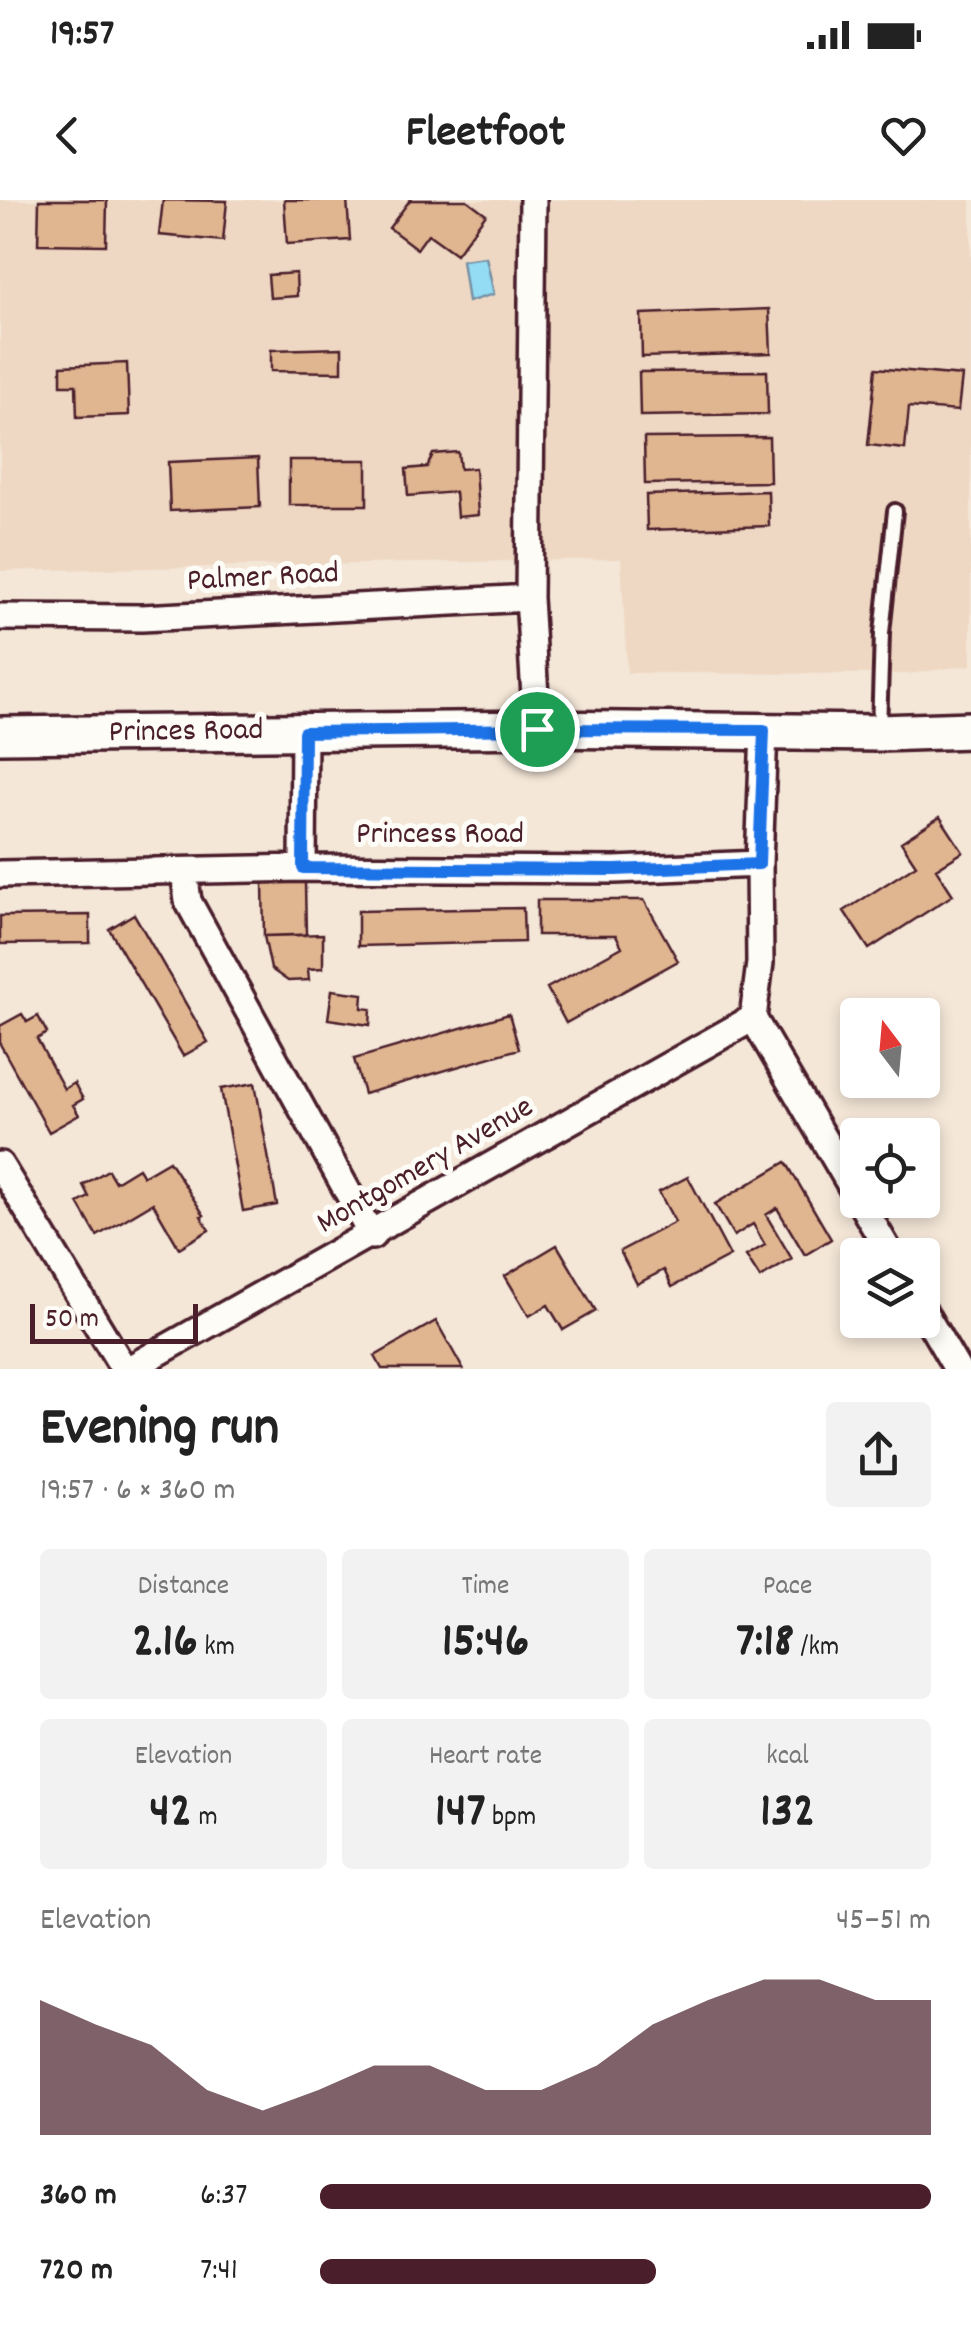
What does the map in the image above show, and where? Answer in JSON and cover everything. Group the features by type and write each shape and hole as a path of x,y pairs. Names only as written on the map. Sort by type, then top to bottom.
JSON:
{"main road":[{"name":"Princes Road","path":"0,735 537,729 879,733 971,730"}],"street":[{"path":"533,200 529,598 537,729"},
{"name":"Palmer Road","path":"0,616 142,618 529,598"},
{"path":"764,730 760,963 752,1018 840,1168"},
{"path":"303,868 304,732"},
{"name":"Princess Road","path":"0,874 303,868 615,870 759,864"},
{"path":"184,871 188,902 372,1236"},
{"name":"Montgomery Avenue","path":"126,1369 372,1236 752,1018"},
{"path":"0,1165 126,1369"},
{"path":"939,1338 958,1369"}],"lane":[{"path":"879,733 882,632 895,511"}],"shaded area":[{"path":"0,200 971,200 971,665 908,674 627,673 621,559 0,571"}],"water":[{"path":"486,257 494,294 468,302 462,260"}],"building":[{"path":"39,200 107,200 106,245 38,244"},
{"path":"163,200 227,201 223,241 159,235"},
{"path":"284,200 347,200 350,240 287,244"},
{"path":"410,200 467,200 486,214 456,254 428,234 417,249 389,228"},
{"path":"296,273 297,296 270,298 268,275"},
{"path":"769,309 771,353 642,357 641,314"},
{"path":"342,348 342,372 271,371 271,350"},
{"path":"127,363 129,415 77,417 76,385 61,385 61,366"},
{"path":"876,368 962,376 958,411 909,407 905,449 868,445"},
{"path":"767,371 768,414 640,416 639,372"},
{"path":"769,437 770,482 645,484 644,438"},
{"path":"458,452 460,469 475,468 478,515 457,517 455,492 408,496 406,469 427,467 433,454"},
{"path":"258,458 260,507 170,511 168,462"},
{"path":"289,460 367,460 367,505 289,505"},
{"path":"768,491 769,526 647,530 646,495"},
{"path":"940,817 963,852 936,869 953,895 869,949 844,911 916,865 901,842"},
{"path":"305,882 306,935 264,936 263,883"},
{"path":"537,900 644,900 678,961 566,1023 547,988 622,947 616,935 537,935"},
{"path":"523,908 524,942 358,946 358,911"},
{"path":"134,914 208,1042 183,1056 109,929"},
{"path":"90,915 90,943 0,944 0,916"},
{"path":"323,934 323,968 308,969 309,980 288,981 271,969 264,936"},
{"path":"332,990 363,994 362,1008 371,1009 370,1025 328,1019"},
{"path":"22,1014 27,1022 38,1016 47,1033 37,1039 64,1089 74,1083 83,1099 73,1105 79,1115 49,1132 0,1044 0,1026"},
{"path":"509,1014 519,1049 364,1094 354,1059"},
{"path":"255,1083 277,1205 243,1211 221,1089"},
{"path":"169,1161 204,1215 201,1216 209,1230 179,1248 153,1203 97,1236 78,1203 89,1197 83,1185 108,1170 115,1182 138,1168 143,1176"},
{"path":"786,1162 831,1239 805,1255 777,1208 766,1215 792,1259 760,1278 746,1256 765,1245 753,1224 734,1236 715,1204"},
{"path":"688,1177 730,1256 672,1287 664,1270 637,1284 620,1251 675,1222 659,1192"},
{"path":"557,1245 596,1311 563,1330 548,1305 529,1316 505,1276"},
{"path":"436,1321 463,1369 382,1369 375,1356"}],"route":[{"path":"537,729 764,730 759,864 615,870 303,868 304,732 537,729"}]}
